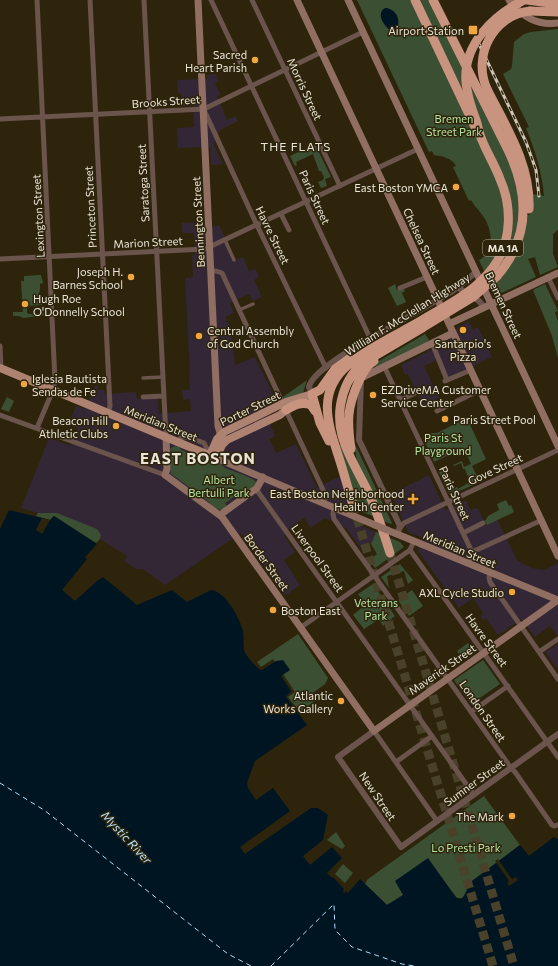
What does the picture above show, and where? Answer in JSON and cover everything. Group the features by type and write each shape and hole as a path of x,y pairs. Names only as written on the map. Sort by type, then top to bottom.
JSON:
{"highway":[{"name":"William F. McClellan Highway","path":"352,458 343,439 340,412 344,393 350,379 358,367 388,348 478,284 494,266 504,246 508,227 507,199 499,175 415,0"},
{"path":"434,0 512,159 526,194"},
{"path":"481,139 466,88 465,75 469,57 476,40 487,26 504,12 524,0"},
{"path":"527,0 558,4"},
{"path":"526,194 526,175 521,158 483,78 482,66 485,47 496,28 517,14 530,11 558,12"},
{"name":"William F. McClellan Highway","path":"337,454 329,429 326,413 328,399 333,385 340,374 349,364 360,356 473,297 497,276 516,256 522,242 529,220 526,194"},
{"path":"316,412 312,394 321,390 332,372 342,363 377,342 392,338"},
{"path":"352,458 349,432 349,411 352,397 368,366 388,348"},
{"path":"284,407 305,403 312,405 325,434 337,454"},
{"name":"MA 1A","path":"337,454 353,505"},
{"name":"MA 1A","path":"352,458 375,508 390,553"}],"main road":[{"name":"Bennington Street","path":"198,0 218,426 223,438"},
{"name":"Chelsea Street","path":"296,0 558,556"},
{"name":"Bremen Street","path":"348,0 558,446"},
{"path":"509,0 529,19 541,23 558,23"},
{"path":"449,324 558,273"},
{"path":"361,378 453,333"},
{"name":"Meridian Street","path":"1,368 387,530 398,531 414,541 558,600"},
{"name":"Porter Street","path":"213,456 222,445 223,438 280,415 284,407 312,394"},
{"path":"165,475 167,469 166,436"},
{"name":"Border Street","path":"165,475 220,515 374,731"},
{"path":"220,515 256,489 263,478"},
{"name":"Maverick Street","path":"374,731 558,600"}],"street":[{"name":"Lexington Street","path":"37,0 55,382 37,428"},
{"name":"Princeton Street","path":"90,0 110,406 108,413"},
{"name":"Saratoga Street","path":"144,0 166,436"},
{"name":"Paris Street","path":"211,0 370,338"},
{"name":"Morris Street","path":"252,0 340,186"},
{"name":"Brooks Street","path":"0,119 204,109 363,32"},
{"name":"Havre Street","path":"204,109 257,225 326,368"},
{"name":"Marion Street","path":"0,259 203,250 418,149"},
{"path":"281,214 289,230"},
{"path":"225,240 234,260"},
{"path":"211,271 222,273 324,492 324,503"},
{"path":"312,394 309,387 310,382 348,351 438,300 476,272"},
{"path":"400,288 427,277"},
{"path":"548,277 558,298"},
{"path":"457,287 479,301 484,307"},
{"path":"239,310 253,304"},
{"path":"250,334 261,330"},
{"path":"432,343 446,381 471,370"},
{"path":"0,346 1,368"},
{"name":"Paris Street","path":"384,366 472,552"},
{"path":"143,378 163,377"},
{"path":"361,378 359,440 399,524 398,531"},
{"path":"400,400 424,389"},
{"path":"437,411 480,390"},
{"path":"143,397 164,396"},
{"name":"Border Street","path":"0,415 165,475"},
{"name":"Gove Street","path":"398,531 404,523 558,450"},
{"name":"Liverpool Street","path":"256,489 474,795"},
{"name":"London Street","path":"334,508 333,514 335,520 511,768 552,824 554,826 558,826"},
{"path":"469,564 472,552 542,520"},
{"path":"463,533 483,523"},
{"path":"300,628 410,550 414,541"},
{"name":"Havre Street","path":"410,550 558,757"},
{"path":"490,573 490,582 558,679"},
{"path":"539,652 558,639"},
{"path":"471,712 508,686"},
{"name":"Border Street","path":"374,731 437,821"},
{"name":"Maverick Street","path":"338,757 374,731"},
{"name":"Sumner Street","path":"401,847 558,734"},
{"path":"396,762 432,736"},
{"name":"New Street","path":"338,757 401,847"}],"shaded area":[{"path":"216,74 219,81 215,83 220,94 217,96 227,120 235,116 238,121 220,130 214,145 223,164 211,165 210,147 178,148 177,128 194,127 193,105 182,106 181,93 178,93 177,80 207,79 207,75"},
{"path":"204,222 204,228 219,225 233,261 243,257 249,271 255,269 259,277 254,280 262,297 253,301 249,294 230,303 234,313 225,317 230,327 229,329 234,348 235,365 255,357 276,400 269,404 271,426 275,436 269,439 276,453 296,444 317,488 341,476 353,522 376,532 371,544 369,542 361,548 346,528 325,518 311,528 304,518 291,527 284,536 295,552 284,560 300,585 285,596 241,533 165,585 143,569 136,569 124,561 127,556 100,539 101,535 57,513 38,513 21,508 49,438 71,446 78,428 68,424 76,406 85,409 95,386 98,386 98,390 104,390 105,394 136,392 137,399 158,398 159,414 191,411 190,399 183,400 182,390 190,390 185,278 193,277 192,255 195,255 194,233 182,233 182,223"},
{"path":"469,321 473,330 478,327 492,357 448,378 439,359 424,366 439,398 424,406 408,374 405,375 401,365 447,342 459,326"},
{"path":"429,475 445,510 466,500 470,510 476,508 478,509 486,525 497,519 517,560 531,568 545,570 558,563 558,636 550,626 535,637 522,619 498,635 486,618 483,620 480,616 483,613 473,598 459,608 418,551 421,537 408,532 391,494"},
{"path":"558,644 558,669 545,652"}],"green space":[{"name":"Bremen Street Park","path":"357,0 430,0 503,147 517,179 520,215 529,215 532,212 532,194 544,196 542,178 538,161 526,128 529,127 503,74 511,69 514,42 524,34 558,29 558,230 553,234 553,254 558,267 540,275 535,257 528,259 536,277 493,297 495,293 491,290 479,260 488,251 490,246 491,240 489,227 471,200 469,201 453,167 456,166 454,163 446,158 434,155 432,151 429,152"},
{"path":"315,144 331,177 325,179 327,186 321,188 318,182 323,180 324,177 321,171 319,171 313,154 296,162 297,165 295,166 290,156"},
{"path":"41,275 43,283 40,284 39,293 42,305 27,306 27,313 47,313 47,315 23,318 13,316 13,312 23,312 21,281 24,281 24,276"},
{"path":"395,284 397,290 403,287 405,291 402,293 406,302 397,306 388,288"},
{"path":"545,284 558,311 555,312 558,321 558,358 552,336 533,290"},
{"path":"425,334 429,340 427,342 376,367 374,364"},
{"path":"307,380 303,393 284,400 283,397"},
{"path":"7,397 14,401 9,412 1,409"},
{"name":"Paris St Playground","path":"467,418 486,459 472,466 480,482 450,495 439,472 447,468 444,472 453,489 457,487 458,489 470,482 461,463 454,466 453,465 462,461 464,467 471,464 464,448 434,462 423,437 431,433 437,433"},
{"path":"354,442 392,523 391,524 383,521 357,462"},
{"path":"339,445 341,445 353,469 375,517 348,506 350,506"},
{"name":"Albert Bertulli Park","path":"175,446 179,447 181,450 201,458 207,458 225,468 242,474 254,480 256,485 247,493 244,490 225,503 227,507 220,510 171,474 171,448"},
{"path":"506,500 509,506 511,505 514,512 487,525 485,521 488,516 499,510 497,504"},
{"path":"38,513 57,513 97,529 101,535 100,539 96,543 54,516 50,520 36,516"},
{"path":"376,532 400,542 404,547 375,568 369,560 377,554 371,544"},
{"path":"400,564 413,580 408,584 404,571 387,576 389,588 381,577"},
{"name":"Veterans Park","path":"373,584 395,616 383,626 379,619 364,629 353,615 365,605 358,594"},
{"path":"412,590 423,606 409,616 398,600"},
{"path":"298,634 328,678 325,684 310,695 315,701 300,712 288,697 295,692 283,674 289,670 276,661 275,662 273,659 261,667 257,662"},
{"path":"468,643 469,645 471,644 476,651 468,657 464,652 460,655 457,651"},
{"path":"483,660 500,684 471,704 454,680"},
{"name":"Lo Presti Park","path":"484,796 520,845 472,881 463,898 457,898 428,859 403,895 387,905 365,884 368,879"},
{"path":"336,832 345,846 342,849 327,840"},
{"path":"343,864 353,873 345,883 335,874"}],"water":[{"path":"385,8 392,10 397,16 398,23 395,30 390,30 382,19 381,13"},
{"name":"Mystic River","path":"9,510 50,520 54,516 97,544 85,557 87,559 62,590 75,601 103,577 137,605 172,590 187,602 211,590 221,595 226,600 239,619 243,631 244,650 252,662 262,670 276,661 283,660 290,670 281,676 291,691 286,697 307,725 255,761 247,783 248,788 256,800 273,788 290,811 240,847 245,854 311,808 318,808 328,815 323,840 303,856 310,865 332,847 342,858 327,873 344,889 344,893 346,891 348,893 360,879 387,905 403,895 395,881 428,858 454,895 461,899 472,881 520,845 529,856 554,837 558,839 558,966 0,966 0,529"}],"pier":[{"path":"42,518 50,520 42,534 36,530"},
{"path":"498,859 512,879 516,877 518,880 509,886 507,883 509,881 495,861"}],"ferry route":[{"path":"0,783 44,810 228,954 251,966"},
{"path":"271,966 334,904 335,930 352,947 402,964 414,966"}],"tunnel":[{"path":"353,505 493,966"},
{"path":"390,553 514,966"}],"railway":[{"path":"478,42 526,142 536,170 539,196"}],"place":[{"name":"Airport Station","path":"473,30"},
{"name":"Sacred Heart Parish","path":"255,60"},
{"name":"East Boston YMCA","path":"456,187"},
{"name":"Joseph H. Barnes School","path":"131,277"},
{"name":"Hugh Roe O'Donnelly School","path":"25,304"},
{"name":"Santarpio's Pizza","path":"463,330"},
{"name":"Central Assembly of God Church","path":"199,336"},
{"name":"Iglesia Bautista Sendas de Fe","path":"24,384"},
{"name":"EZDriveMA Customer Service Center","path":"373,395"},
{"name":"Paris Street Pool","path":"445,419"},
{"name":"Beacon Hill Athletic Clubs","path":"116,426"},
{"name":"East Boston Neighborhood Health Center","path":"413,499"},
{"name":"AXL Cycle Studio","path":"512,592"},
{"name":"Boston East","path":"273,610"},
{"name":"Atlantic Works Gallery","path":"341,701"},
{"name":"The Mark","path":"512,816"}],"district":[{"name":"THE FLATS","path":"296,146"},
{"name":"EAST BOSTON","path":"198,458"}]}
